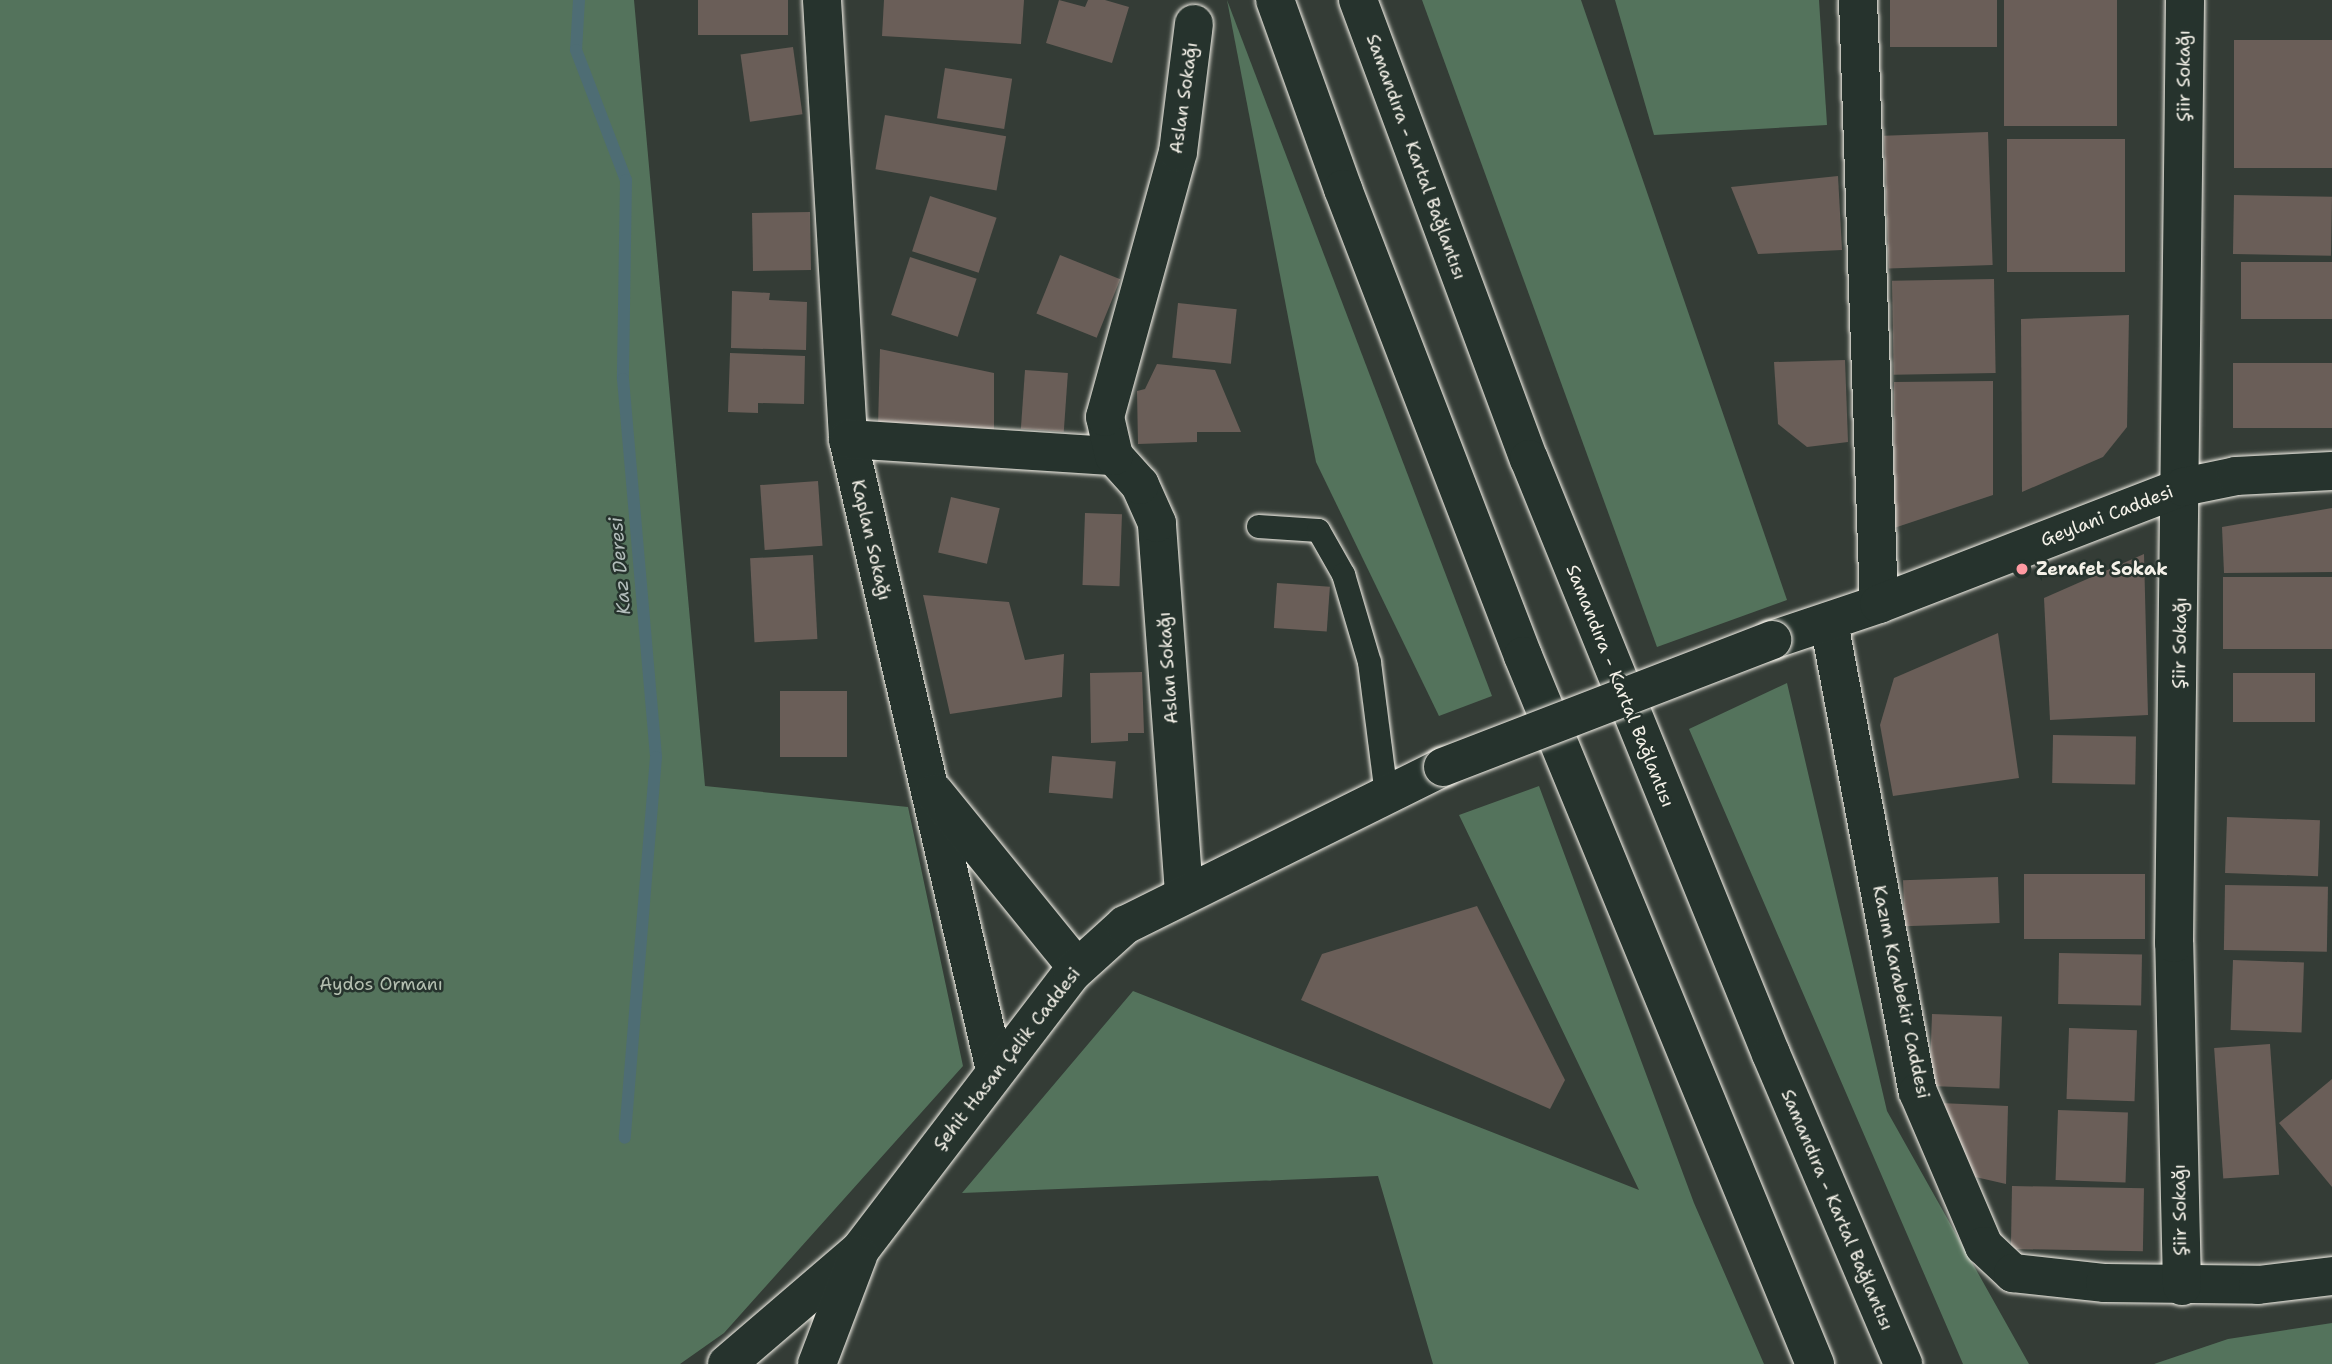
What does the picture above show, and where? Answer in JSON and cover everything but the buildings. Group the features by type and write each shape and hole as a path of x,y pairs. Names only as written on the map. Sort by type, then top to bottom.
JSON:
{"main road":[{"name":"Kaplan Sokağı","path":"822,0 848,439 995,1070"},
{"path":"1275,0 1343,189 1523,656 1815,1364"},
{"name":"Samandıra - Kartal Bağlantısı","path":"1358,0 1529,459 1771,1054 1903,1364"},
{"path":"1858,0 1879,604"},
{"name":"Şiir Sokağı","path":"2182,1286 2174,943 2183,487 2185,0"},
{"name":"Aslan Sokağı","path":"1184,892 1157,523 1140,485 1114,456 1105,417 1178,152 1194,24"},
{"path":"848,439 1114,456"},
{"name":"Geylani Caddesi","path":"1443,767 1772,640 1829,623 2183,487 2236,476 2332,471"},
{"name":"Kazım Karabekir Caddesi","path":"1829,623 1918,1092 1984,1246 2013,1273 2182,1286 2258,1285 2332,1276"},
{"name":"Şehit Hasan Çelik Caddesi","path":"743,1362 860,1250 995,1070 1077,968 1125,925 1184,892 1443,767"},
{"path":"926,782 1077,968"},
{"name":"Şehit Hasan Çelik Caddesi","path":"817,1364 860,1250"}],"lane":[{"path":"1258,526 1318,530 1343,574 1369,662 1387,794"}],"green space":[{"name":"Aydos Ormanı","path":"0,0 634,0 705,786 908,807 963,1066 724,1333 680,1364 0,1364"},
{"path":"1227,0 1492,696 1439,716 1316,462"},
{"path":"1422,0 1581,0 1787,600 1657,647"},
{"path":"1615,0 1819,0 1827,125 1654,135"},
{"path":"1787,683 1887,1111 2029,1364 1963,1364 1689,729"},
{"path":"1539,786 1694,1203 1764,1364 1433,1364 1378,1176 962,1193 1133,991 1639,1190 1459,815"},
{"path":"2332,1323 2332,1364 2154,1364 2228,1339"}],"waterway":[{"name":"Kaz Deresi","path":"579,0 576,50 626,180 623,379 656,757 625,1138"}],"place":[{"name":"Zerafet Sokak","path":"2022,569"}]}
